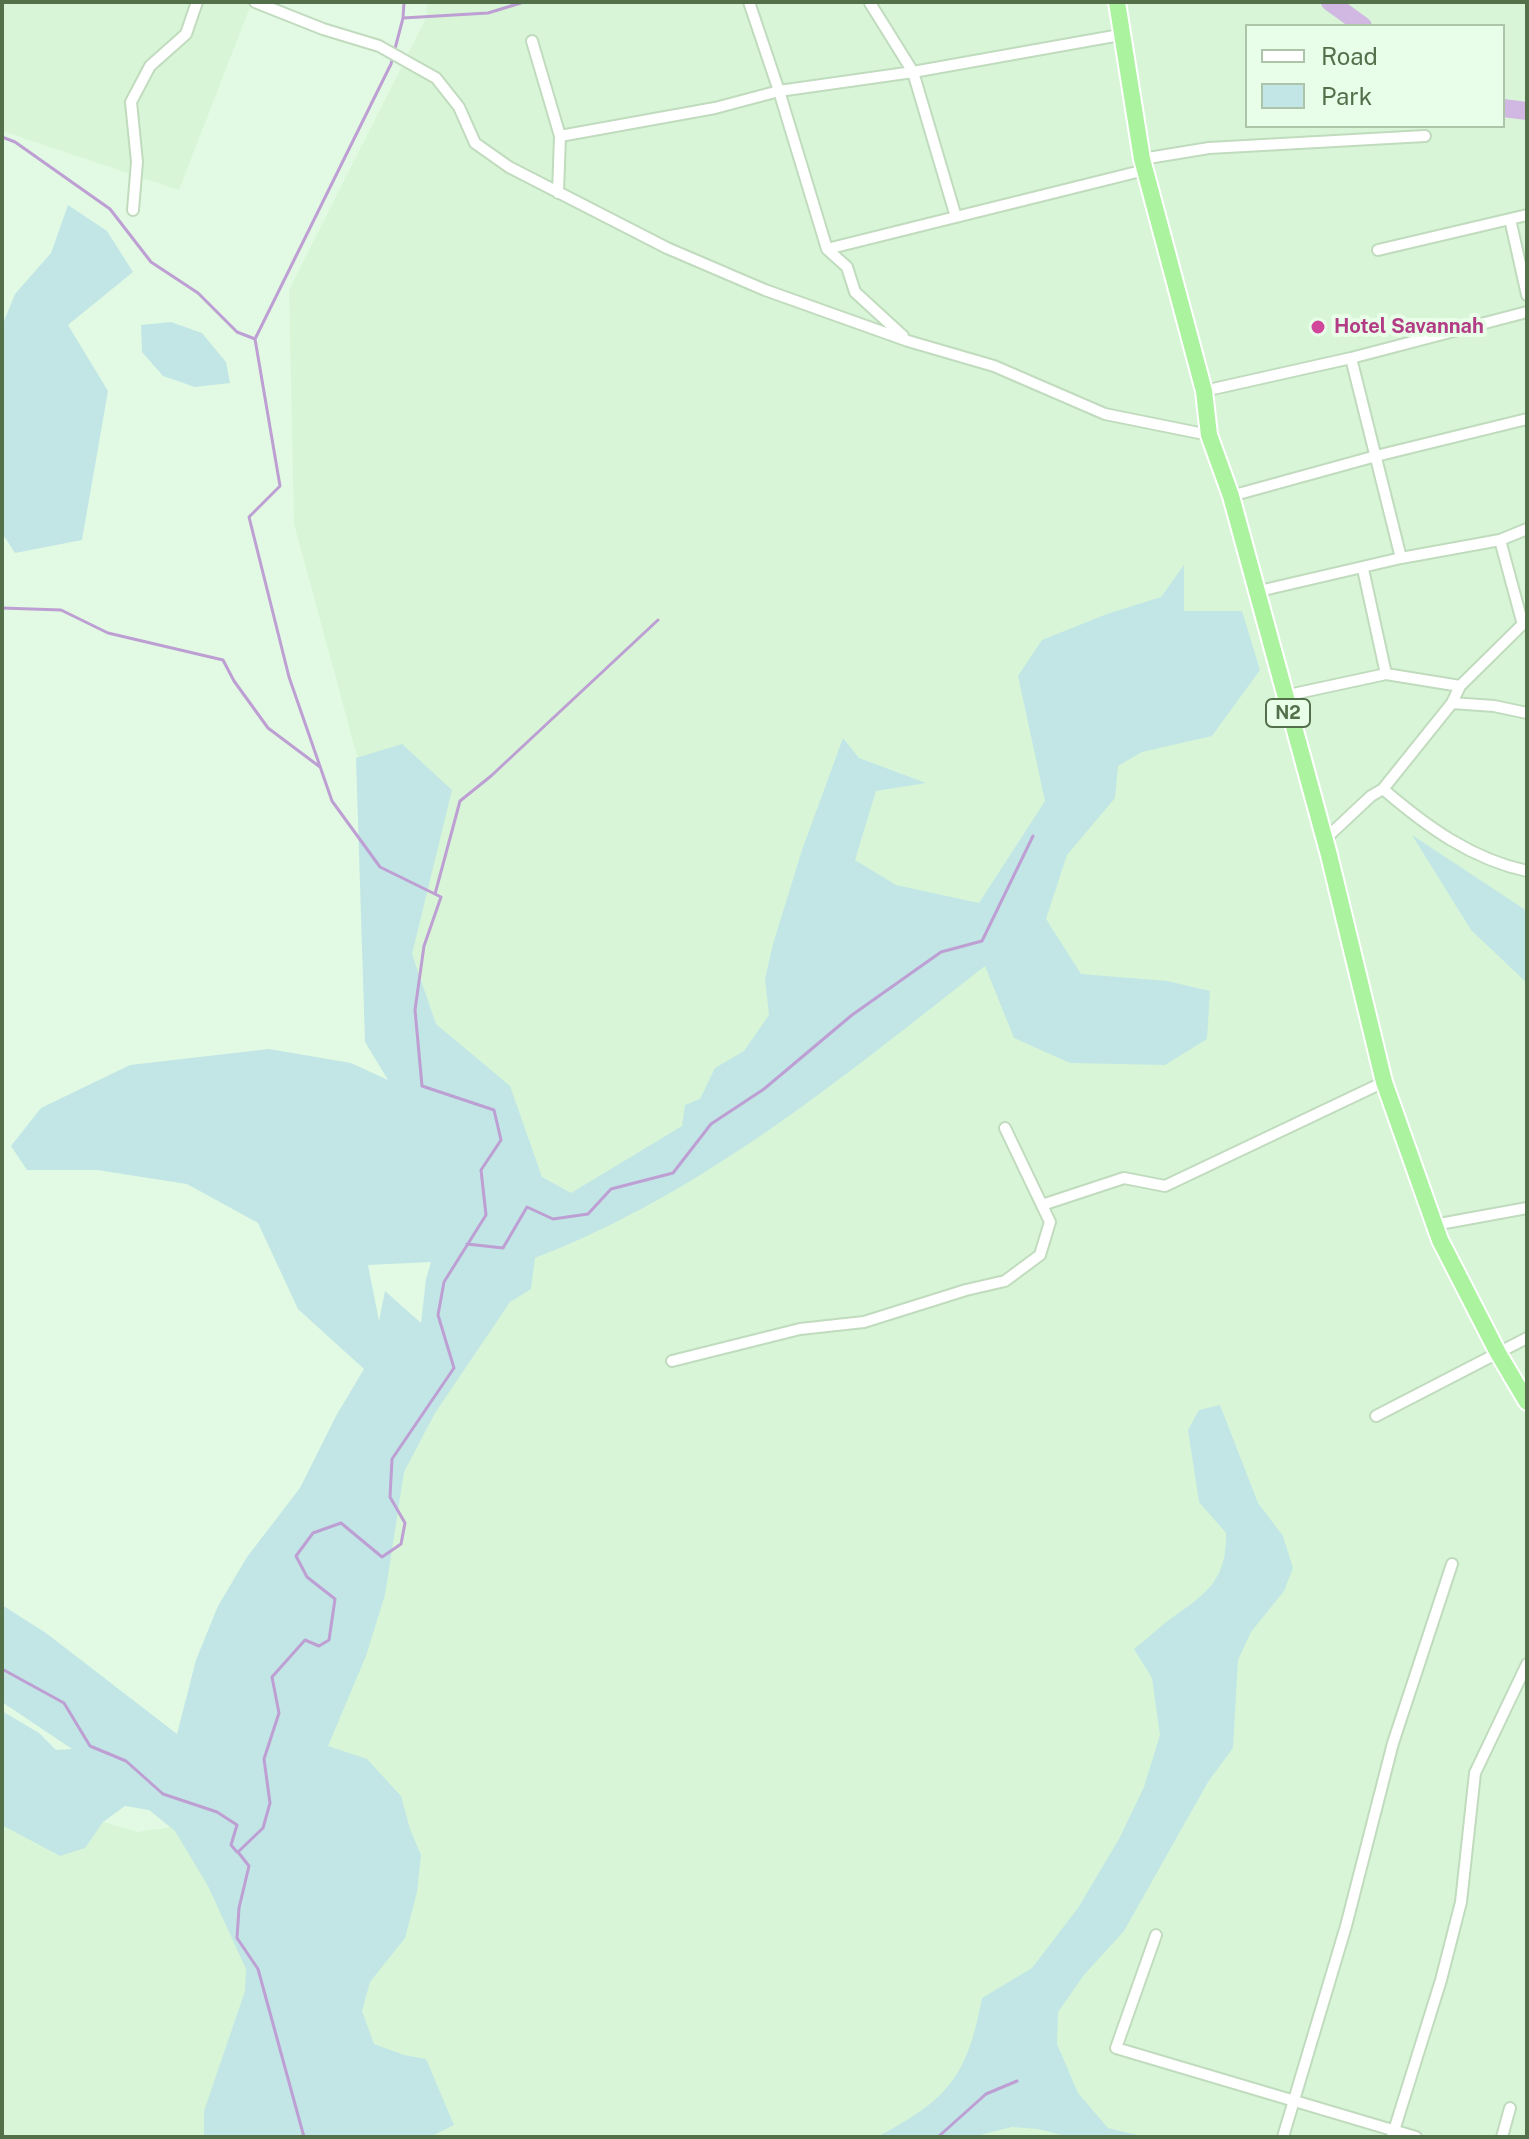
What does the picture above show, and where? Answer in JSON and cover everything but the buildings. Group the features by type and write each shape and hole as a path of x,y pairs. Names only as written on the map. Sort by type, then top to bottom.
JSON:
{"highway":[{"name":"N2","path":"1117,2 1120,35 1144,165 1204,391 1209,435 1231,496 1384,1082 1434,1225 1498,1353 1527,1402"}],"street":[{"path":"133,210 137,162 131,102 150,66 186,34 197,2"},
{"path":"255,2 323,29 379,46 436,78 459,107 475,143 509,167 667,248 765,290 908,341 994,366 1105,414 1209,435"},
{"path":"749,2 827,249 847,267 855,292 908,341"},
{"path":"870,3 913,72 956,217"},
{"path":"560,136 715,108 779,91 913,72 1120,35"},
{"path":"532,41 560,136 558,193"},
{"path":"827,249 1209,148 1425,136"},
{"path":"1378,250 1527,215"},
{"path":"1510,219 1527,295"},
{"path":"1204,391 1351,358 1527,312"},
{"path":"1351,358 1401,558"},
{"path":"1231,496 1527,419"},
{"path":"1255,592 1401,558 1500,540 1527,529"},
{"path":"1323,841 1371,796 1383,789 1452,703 1460,686 1526,627 1500,540"},
{"path":"1363,569 1386,674"},
{"path":"1284,696 1386,674 1460,686"},
{"path":"1452,703 1494,706 1527,713"},
{"path":"1383,789 1424,824 1495,863 1527,871"},
{"path":"1042,1205 1124,1178 1165,1186 1384,1082"},
{"path":"672,1361 800,1329 864,1322 1005,1281 1040,1255 1050,1222 1005,1128"},
{"path":"1434,1225 1527,1208"},
{"path":"1376,1416 1527,1338"},
{"path":"1283,2137 1346,1926 1393,1743 1452,1564"},
{"path":"1392,2134 1441,1980 1461,1902 1475,1773 1527,1664"},
{"path":"1156,1935 1116,2048 1294,2100 1392,2134 1416,2137"},
{"path":"1502,2137 1510,2108"}],"shaded area":[{"path":"2,2 252,2 179,190 2,131"},
{"path":"426,2 1527,2 1527,2137 2,2137 2,1790 137,1832 300,1808 389,1445 532,1242 443,1073 294,524 289,290 427,16"}],"green space":[{"path":"68,205 107,231 133,272 68,325 108,391 82,540 15,553 2,533 2,326 15,294 51,253"},
{"path":"171,322 202,333 226,362 230,383 195,387 163,376 142,352 141,325"},
{"path":"1184,565 1184,611 1242,611 1260,670 1212,736 1142,752 1118,766 1115,798 1067,855 1046,919 1081,974 1167,981 1210,991 1207,1039 1165,1065 1070,1063 1014,1038 985,966 825,1090 714,1166 597,1231 535,1258 531,1289 510,1302 435,1413 404,1472 385,1595 366,1656 328,1746 367,1759 401,1796 421,1855 417,1892 405,1938 370,1982 362,2011 374,2044 426,2059 454,2125 430,2137 204,2137 204,2111 245,1991 246,1969 208,1886 175,1831 149,1810 125,1806 103,1822 85,1848 60,1856 2,1825 2,1711 39,1733 56,1750 72,1749 2,1702 2,1605 46,1633 177,1734 196,1660 218,1606 247,1557 300,1488 364,1369 298,1309 258,1223 187,1184 97,1170 27,1170 11,1146 41,1108 130,1065 269,1049 351,1063 388,1080 365,1042 356,758 402,744 452,790 412,954 436,1024 510,1086 542,1177 571,1193 682,1126 685,1105 700,1099 715,1068 744,1051 769,1015 765,979 773,944 802,850 843,738 859,758 926,783 876,791 855,860 896,885 979,903 1045,801 1018,676 1042,640 1161,597","holes":["431,1262 421,1323 385,1291 379,1321 368,1265"]},
{"path":"1412,835 1527,911 1527,983 1471,930"},
{"path":"1220,1405 1258,1503 1283,1536 1293,1568 1284,1591 1251,1632 1238,1660 1233,1748 1208,1782 1124,1931 1084,1975 1058,2012 1057,2044 1078,2093 1108,2128 1146,2137 1069,2137 1038,2129 1012,2127 972,2137 877,2137 921,2111 950,2084 969,2048 982,1998 1032,1968 1078,1908 1119,1839 1144,1787 1160,1735 1152,1678 1134,1649 1205,1592 1223,1562 1226,1533 1199,1502 1188,1430 1199,1410"}],"waterway":[{"path":"304,2137 258,1969 237,1938 239,1908 249,1866 238,1852 263,1828 270,1803 264,1759 279,1713 272,1677 305,1640 319,1646 329,1640 335,1599 307,1577 296,1556 313,1533 341,1523 382,1557 401,1544 405,1523 390,1497 392,1459 454,1368 438,1315 444,1282 486,1215 481,1170 501,1140 494,1110 422,1086 415,1010 424,946 441,897 380,867 332,801 289,677 249,517 280,486 255,339 391,64 404,2"},
{"path":"403,18 488,13 524,2"},
{"path":"1330,2 1360,24"},
{"path":"1505,108 1527,111"},
{"path":"2,137 15,142 110,209 151,262 198,293 237,332 255,339"},
{"path":"2,608 61,610 108,633 223,660 234,681 268,728 320,767"},
{"path":"435,894 460,801 491,776 658,620"},
{"path":"467,1244 503,1248 527,1207 553,1219 588,1214 611,1189 673,1173 711,1124 764,1089 852,1015 941,952 982,941 1033,836"},
{"path":"2,1669 64,1703 90,1746 126,1761 163,1794 217,1812 237,1825 231,1845 237,1852"},
{"path":"938,2137 986,2094 1017,2081"}],"place":[{"name":"Hotel Savannah","path":"1318,327"}]}
